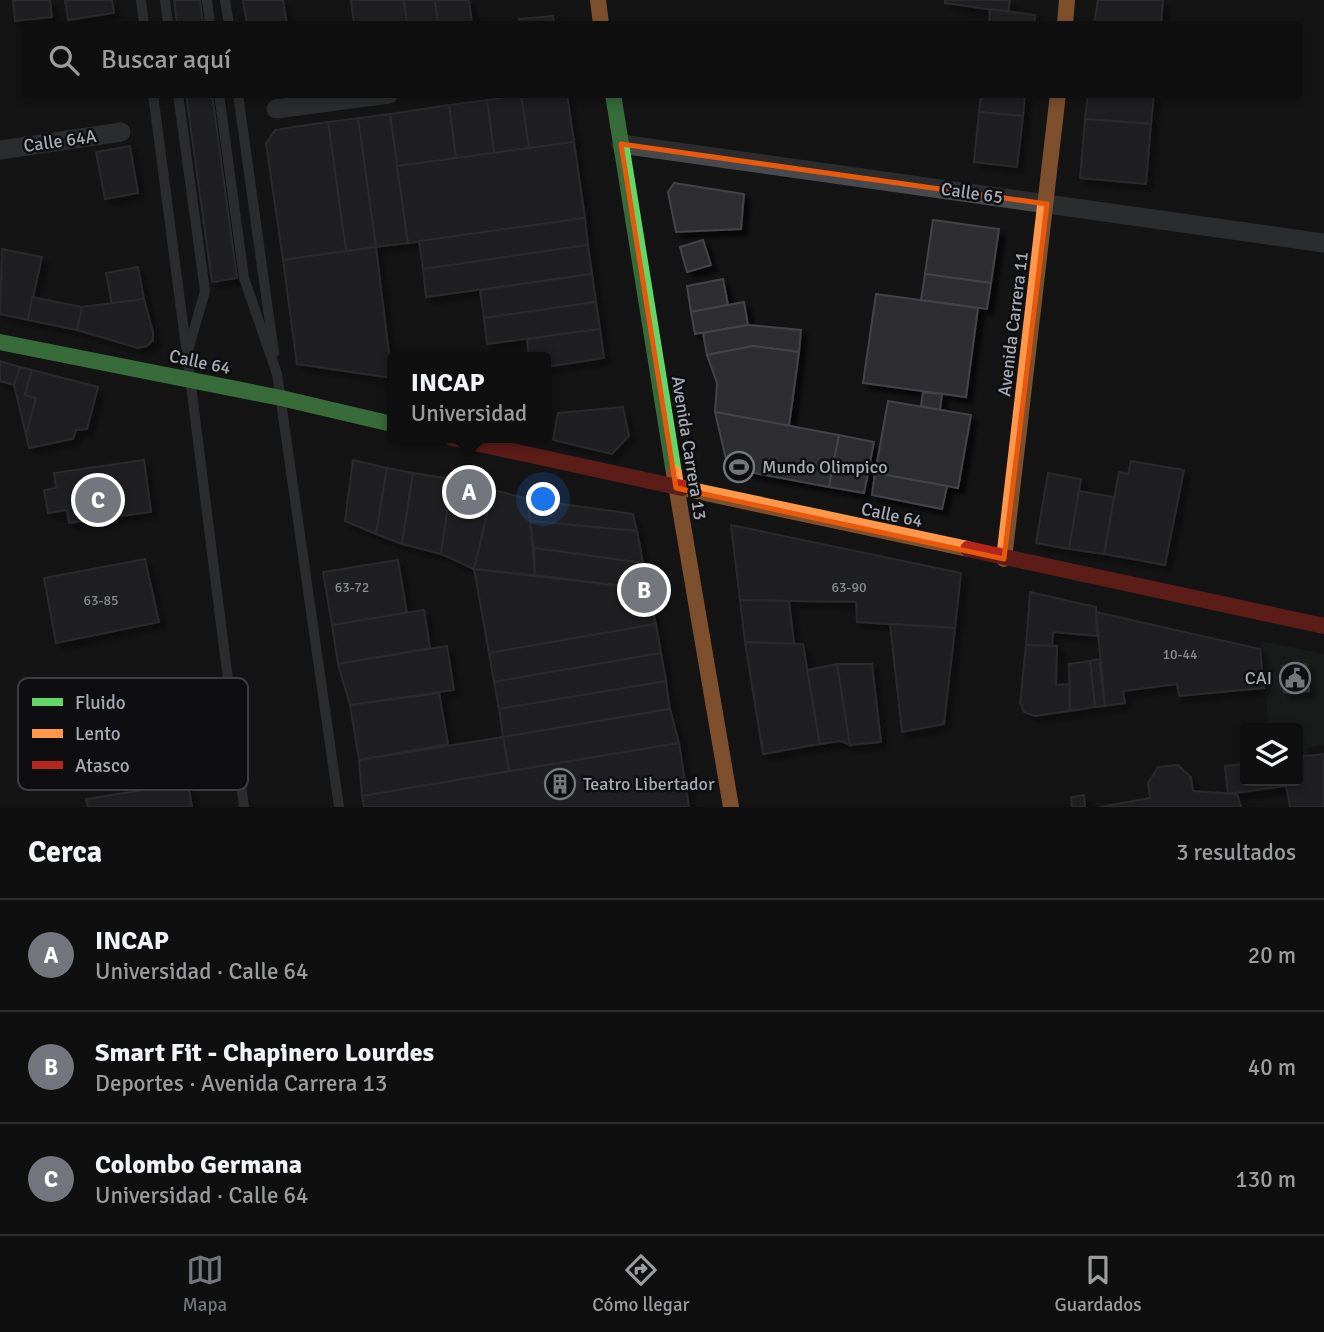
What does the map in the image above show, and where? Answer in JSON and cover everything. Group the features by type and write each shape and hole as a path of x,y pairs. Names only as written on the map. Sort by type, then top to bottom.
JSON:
{"main road":[{"path":"598,0 601,21"},
{"path":"1065,21 1067,0"},
{"name":"Avenida Carrera 13","path":"614,98 676,488 731,807"},
{"name":"Avenida Carrera 11","path":"1004,559 1058,98"},
{"name":"Calle 64","path":"0,342 281,398 387,423"},
{"name":"Calle 64","path":"474,443 1324,626"}],"street":[{"path":"276,109 359,98"},
{"name":"Calle 64A","path":"0,150 121,132"},
{"name":"Calle 65","path":"621,144 1324,243"}],"lane":[{"path":"141,0 144,21"},
{"path":"165,0 168,21"},
{"path":"206,0 210,21"},
{"path":"225,0 228,21"},
{"path":"154,98 228,678"},
{"path":"179,98 205,290 187,354"},
{"path":"220,98 244,278 277,374"},
{"path":"239,98 339,807"}],"highlighted area":[{"path":"621,144 1047,204 1004,559 676,488"}],"shaded area":[{"path":"1260,641 1324,654 1324,745 1307,748 1308,756 1303,756 1303,723 1268,723"}],"building":[{"path":"13,0 50,0 52,17 15,21"},
{"path":"65,0 112,0 114,13 68,20"},
{"path":"174,0 200,0 203,21 177,21"},
{"path":"243,0 283,0 286,21 246,21"},
{"path":"351,0 404,0 407,21 354,21"},
{"path":"404,0 435,0 438,21 407,21"},
{"path":"435,0 469,0 472,21 438,21"},
{"path":"945,0 1010,0 1008,12 945,3"},
{"path":"1098,0 1163,0 1161,21 1094,21"},
{"path":"990,9 1035,15 1034,21 989,21"},
{"path":"553,16 554,21 519,21"},
{"path":"187,98 213,98 237,278 212,282"},
{"path":"521,98 568,98 574,142 529,148"},
{"path":"521,98 529,148 494,153 487,100"},
{"path":"981,98 1025,98 1023,116 979,112"},
{"path":"1088,98 1154,98 1151,124 1085,119"},
{"path":"487,100 494,153 456,158 449,105"},
{"path":"449,105 456,158 397,166 390,114"},
{"path":"979,112 1023,116 1017,167 974,162"},
{"path":"390,114 408,243 376,247 358,118"},
{"path":"358,118 376,247 346,251 328,122"},
{"path":"1085,119 1151,124 1146,184 1080,178"},
{"path":"328,122 346,251 283,260 266,143 275,130"},
{"path":"574,142 585,218 408,243 397,166"},
{"path":"130,146 138,193 105,199 96,152"},
{"path":"674,183 744,194 741,229 676,232 668,192"},
{"path":"585,218 588,245 423,269 419,241"},
{"path":"933,220 999,229 991,283 925,274"},
{"path":"703,240 711,265 687,272 680,247"},
{"path":"588,245 592,274 426,297 423,269"},
{"path":"376,247 389,352 387,377 297,364 283,260"},
{"path":"2,249 42,257 28,320 0,314"},
{"path":"138,267 144,299 112,305 106,273"},
{"path":"592,274 596,302 484,318 480,290"},
{"path":"925,274 991,283 987,309 921,300"},
{"path":"723,279 728,305 691,312 687,286"},
{"path":"876,294 978,308 966,397 863,383"},
{"path":"32,297 82,307 77,330 28,320"},
{"path":"144,299 153,332 153,340 147,346 138,348 77,330 82,307"},
{"path":"596,302 600,329 487,344 484,318"},
{"path":"744,302 748,325 695,334 691,312"},
{"path":"748,325 801,330 799,352 753,346 707,355 703,333"},
{"path":"600,329 604,358 551,366 551,352 528,352 527,339"},
{"path":"753,346 799,352 789,426 715,412 717,383 707,355"},
{"path":"0,361 20,367 14,385 0,381"},
{"path":"20,367 32,370 25,395 36,398 26,435 14,385"},
{"path":"32,370 98,387 87,429 76,430 73,439 29,448 26,435 36,398 25,395"},
{"path":"923,392 942,394 940,410 921,406"},
{"path":"888,401 971,415 958,488 875,473"},
{"path":"623,407 629,436 612,454 553,440 558,413"},
{"path":"715,412 839,435 829,487 728,468"},
{"path":"839,435 874,442 864,493 829,487"},
{"path":"144,460 151,512 69,523 67,510 48,513 44,490 56,488 54,473"},
{"path":"353,460 387,468 376,534 345,521"},
{"path":"1131,461 1184,470 1165,565 1104,554 1119,472 1128,474"},
{"path":"387,468 413,473 402,544 376,534"},
{"path":"413,473 452,479 441,554 402,544"},
{"path":"875,473 947,486 942,509 872,495"},
{"path":"1048,473 1081,479 1069,549 1036,543"},
{"path":"452,479 493,490 474,569 441,554"},
{"path":"493,490 528,499 535,575 474,569"},
{"path":"1079,491 1114,497 1104,554 1069,549"},
{"path":"528,499 633,514 637,531 530,521"},
{"path":"530,521 637,531 643,563 534,548"},
{"path":"731,525 961,573 955,628 857,622 856,602 740,600"},
{"path":"534,548 643,563 647,589 535,575"},
{"path":"145,559 159,622 56,643 44,578"},
{"path":"398,560 407,613 332,625 323,572"},
{"path":"474,569 647,589 656,624 489,653"},
{"path":"1030,592 1096,607 1097,636 1053,632 1052,646 1026,645"},
{"path":"740,600 789,601 794,644 745,642"},
{"path":"424,610 430,648 338,664 332,625"},
{"path":"1096,612 1260,649 1264,688 1179,696 1177,684 1123,691 1125,703 1105,706"},
{"path":"656,624 661,653 494,682 489,653"},
{"path":"890,624 955,628 944,724 902,732"},
{"path":"745,642 803,644 820,744 763,754"},
{"path":"1026,645 1057,646 1056,685 1070,684 1070,711 1035,716 1024,712 1020,703"},
{"path":"447,646 454,690 350,705 338,664"},
{"path":"661,653 666,681 499,709 494,682"},
{"path":"1099,659 1105,706 1095,707 1090,661"},
{"path":"1090,661 1095,707 1070,711 1069,664"},
{"path":"837,664 850,745 841,741 820,744 807,670"},
{"path":"837,664 872,664 881,742 850,745"},
{"name":"CAI","path":"1306,664 1309,691 1284,693 1282,666"},
{"path":"666,681 670,709 503,737 499,709"},
{"path":"439,693 448,744 359,760 350,705"},
{"path":"670,709 679,743 509,771 503,737"},
{"path":"503,737 509,771 362,796 359,760"},
{"name":"Teatro Libertador","path":"679,743 689,807 364,807 362,796"},
{"path":"1324,754 1324,807 1290,807 1286,786 1303,786 1303,756"},
{"path":"1240,764 1240,786 1286,786 1228,794 1225,766"},
{"path":"1178,765 1191,777 1193,791 1237,794 1241,807 1100,807 1150,798 1148,783 1158,767"},
{"path":"143,790 189,790 192,807 88,807 86,799"},
{"path":"1084,795 1085,807 1072,807 1071,797"}],"traffic: fast":[{"path":"614,98 674,473"},
{"path":"0,342 281,398 387,423"}],"traffic: slow":[{"path":"598,0 601,21"},
{"path":"1065,21 1067,0"},
{"path":"1004,559 1058,98"},
{"path":"674,473 731,807"},
{"path":"682,488 968,549"}],"traffic: jam":[{"path":"475,443 682,488"},
{"path":"968,549 1324,626"}],"place":[{"name":"Mundo Olimpico","path":"739,467"},
{"name":"INCAP","path":"469,492"},
{"name":"Colombo Germana","path":"98,500"},
{"name":"Smart Fit - Chapinero Lourdes","path":"644,590"},
{"name":"CAI","path":"1295,678"},
{"name":"Teatro Libertador","path":"560,784"}]}
